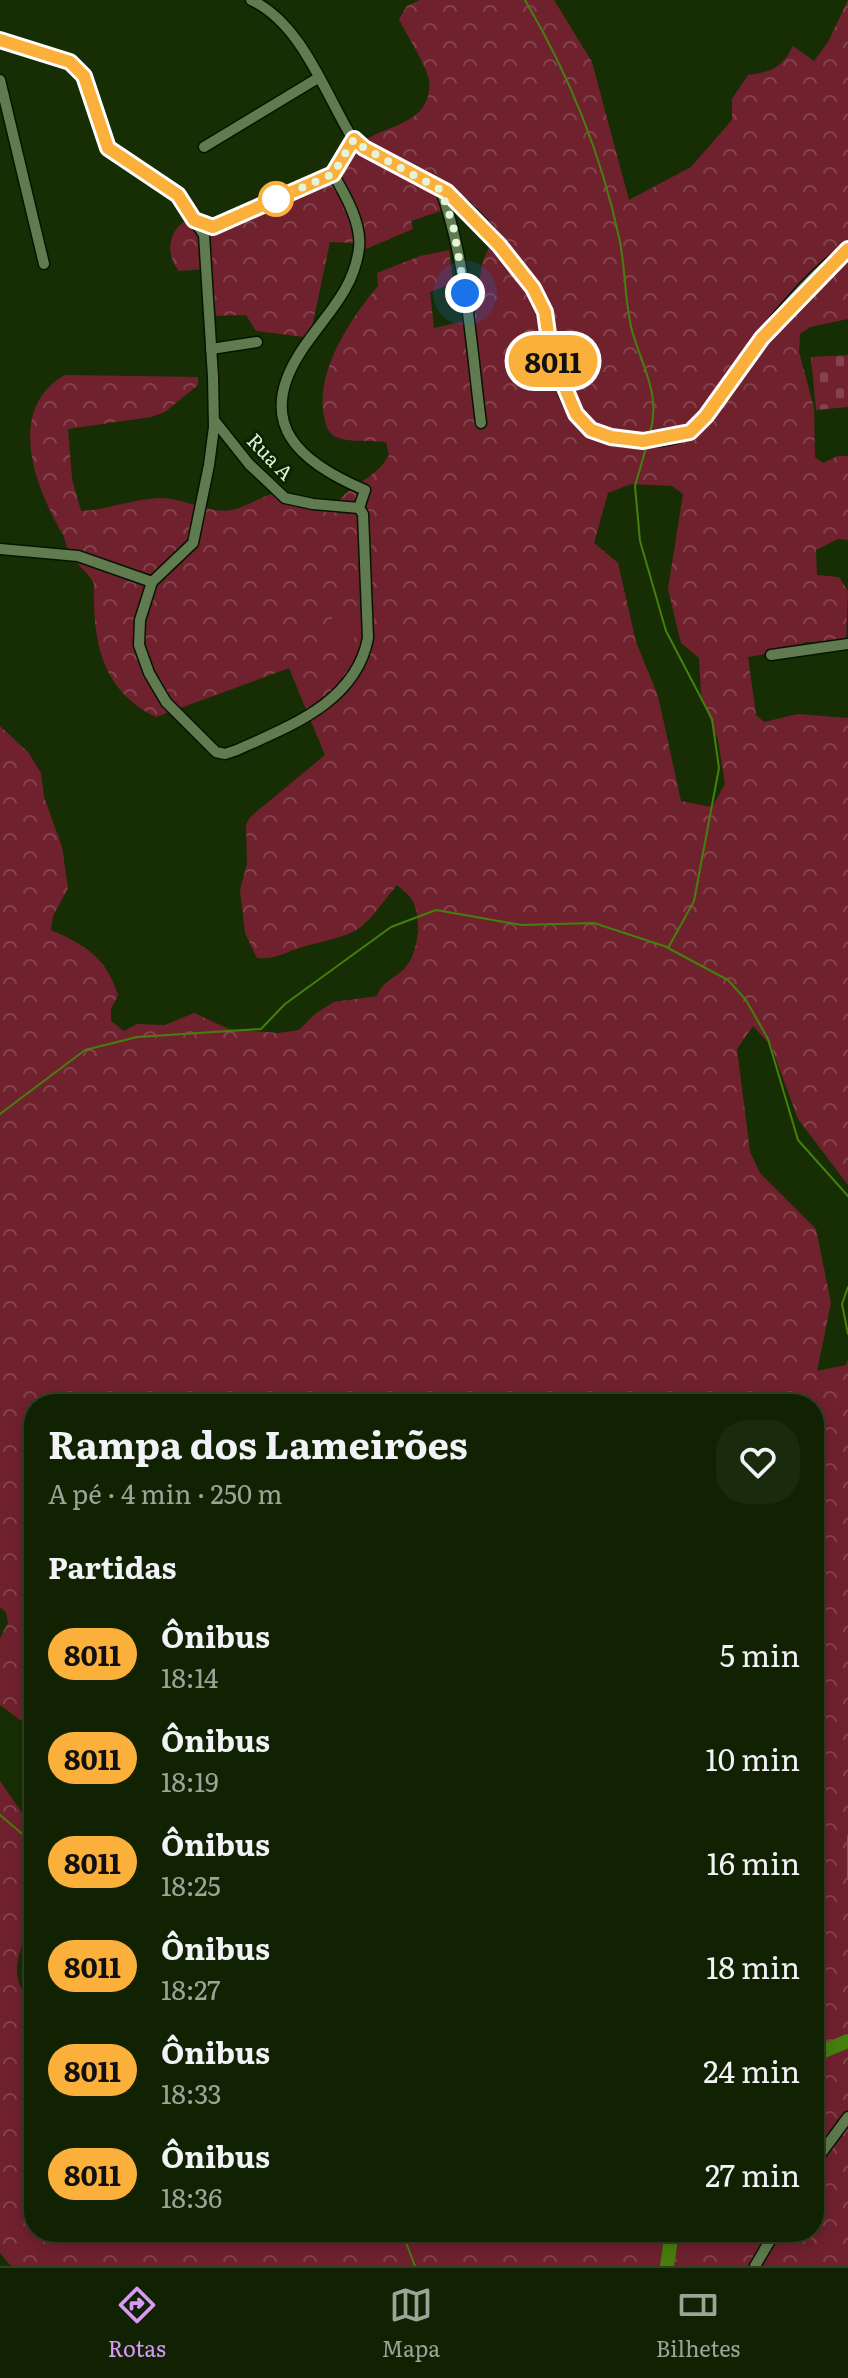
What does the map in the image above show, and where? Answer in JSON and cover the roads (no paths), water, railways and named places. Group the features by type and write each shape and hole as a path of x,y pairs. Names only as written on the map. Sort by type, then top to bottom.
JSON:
{"street":[{"path":"251,0 275,15 290,32 354,139 464,207 533,288 545,312 551,355 564,388 576,414 591,430 611,437 643,441 690,432 706,416 762,338 848,249"},
{"path":"0,40 70,62 84,76 108,148 178,195 204,235 214,420 193,543 152,582 140,620 139,645 149,673 166,702 216,752 225,754 314,715 333,697 364,657 368,638 363,514 359,508 365,490 317,468 290,441 283,421 290,371 300,352 342,298 360,246 356,223 333,174"},
{"path":"204,147 318,78"},
{"path":"0,80 44,264"},
{"path":"194,220 213,227 333,174 354,139"},
{"path":"441,190 453,225 465,293 481,423"},
{"path":"211,349 257,342"},
{"name":"Rua A","path":"214,420 250,465 285,498 359,508"},
{"path":"0,549 78,556 152,582"},
{"path":"771,655 848,644"},
{"path":"824,2149 848,2117"},
{"path":"755,2266 769,2242"}],"waterway":[{"path":"525,0 569,85 593,145 612,206 630,322 652,394 650,433"},
{"path":"646,448 635,486 640,541 666,631 712,719 719,768 694,901 668,948 728,980 746,1000 768,1039 798,1140 848,1196"},
{"path":"0,1114 85,1050 137,1037 261,1029 285,1004 391,927 436,910 522,925 594,923 667,947"},
{"path":"848,1287 842,1304 848,1334"},
{"path":"0,1815 24,1835"},
{"path":"848,1836 848,1879"},
{"path":"824,2051 848,2041"},
{"path":"406,2242 415,2266"},
{"path":"667,2266 671,2242"}]}
